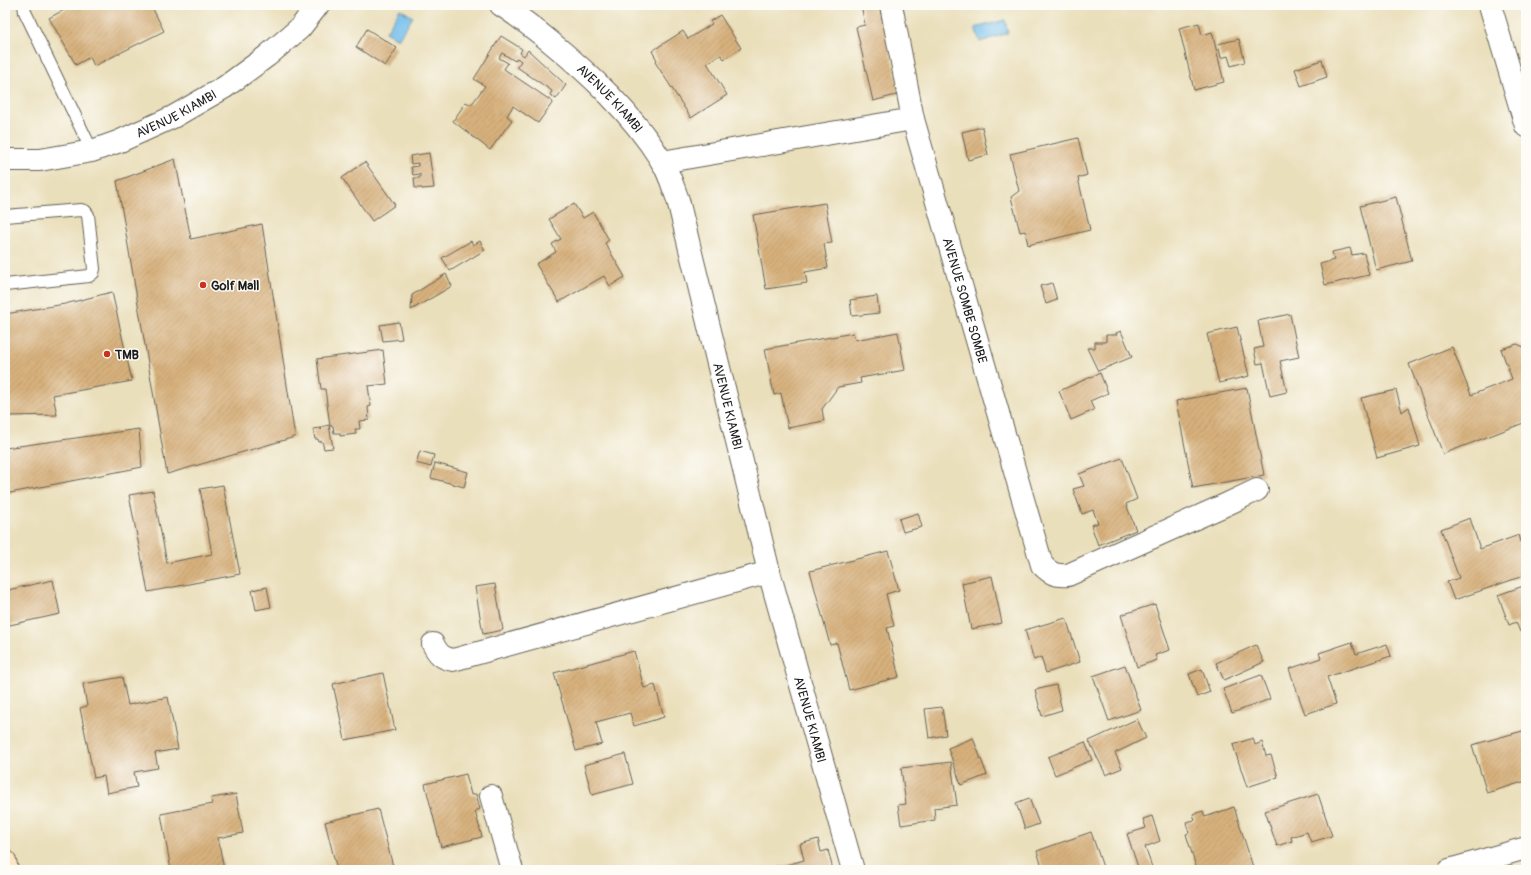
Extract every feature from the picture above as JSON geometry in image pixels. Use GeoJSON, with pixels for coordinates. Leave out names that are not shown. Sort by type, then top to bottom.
{"type":"FeatureCollection","features":[{"type":"Feature","properties":{"kind":"main road"},"geometry":{"type":"LineString","coordinates":[[5,862],[7,870]]}},
{"type":"Feature","properties":{"kind":"street","name":"AVENUE KIAMBI"},"geometry":{"type":"LineString","coordinates":[[5,160],[40,160],[92,151],[120,141],[167,120],[225,87],[267,56],[300,28],[318,5]]}},
{"type":"Feature","properties":{"kind":"street","name":"AVENUE KIAMBI"},"geometry":{"type":"LineString","coordinates":[[501,5],[570,57],[606,91],[642,132],[662,162],[678,200],[769,572],[853,870]]}},
{"type":"Feature","properties":{"kind":"street","name":"AVENUE SOMBE SOMBE"},"geometry":{"type":"LineString","coordinates":[[892,5],[913,119],[1042,566],[1053,574],[1068,575],[1257,490]]}},
{"type":"Feature","properties":{"kind":"street"},"geometry":{"type":"LineString","coordinates":[[1490,5],[1526,126]]}},
{"type":"Feature","properties":{"kind":"street"},"geometry":{"type":"LineString","coordinates":[[662,162],[913,119]]}},
{"type":"Feature","properties":{"kind":"street"},"geometry":{"type":"LineString","coordinates":[[433,644],[438,654],[446,659],[453,660],[769,572]]}},
{"type":"Feature","properties":{"kind":"street"},"geometry":{"type":"LineString","coordinates":[[491,796],[512,870]]}},
{"type":"Feature","properties":{"kind":"street"},"geometry":{"type":"LineString","coordinates":[[1449,870],[1526,848]]}},
{"type":"Feature","properties":{"kind":"lane"},"geometry":{"type":"LineString","coordinates":[[24,5],[25,12],[92,151]]}},
{"type":"Feature","properties":{"kind":"lane"},"geometry":{"type":"LineString","coordinates":[[5,216],[81,210],[85,211],[88,215],[94,269],[93,273],[89,276],[5,284]]}},
{"type":"Feature","properties":{"kind":"water"},"geometry":{"type":"Polygon","coordinates":[[[400,9],[413,17],[398,39],[386,32],[400,9]]]}},
{"type":"Feature","properties":{"kind":"water"},"geometry":{"type":"Polygon","coordinates":[[[1005,20],[1008,33],[980,42],[975,28],[1005,20]]]}},
{"type":"Feature","properties":{"kind":"building"},"geometry":{"type":"Polygon","coordinates":[[[73,5],[151,5],[164,31],[94,66],[90,57],[76,65],[49,18],[73,5]]]}},
{"type":"Feature","properties":{"kind":"building"},"geometry":{"type":"Polygon","coordinates":[[[861,5],[879,5],[900,94],[873,101],[856,27],[865,25],[861,5]]]}},
{"type":"Feature","properties":{"kind":"building"},"geometry":{"type":"Polygon","coordinates":[[[720,15],[741,48],[724,59],[721,55],[707,63],[727,95],[691,118],[655,62],[657,60],[652,51],[683,31],[688,39],[712,24],[710,21],[720,15]]]}},
{"type":"Feature","properties":{"kind":"building"},"geometry":{"type":"Polygon","coordinates":[[[1199,23],[1202,35],[1212,32],[1224,82],[1194,90],[1179,28],[1199,23]]]}},
{"type":"Feature","properties":{"kind":"building"},"geometry":{"type":"Polygon","coordinates":[[[367,29],[397,48],[385,66],[356,47],[367,29]]]}},
{"type":"Feature","properties":{"kind":"building"},"geometry":{"type":"Polygon","coordinates":[[[501,36],[522,49],[520,53],[524,56],[528,50],[566,85],[556,99],[550,95],[552,91],[517,67],[521,61],[517,58],[515,61],[502,53],[499,58],[508,63],[504,69],[553,102],[538,123],[513,106],[507,116],[512,120],[490,150],[453,121],[466,102],[471,105],[485,86],[474,79],[501,36]]]}},
{"type":"Feature","properties":{"kind":"building"},"geometry":{"type":"Polygon","coordinates":[[[1239,39],[1245,62],[1231,66],[1228,56],[1221,58],[1218,44],[1239,39]]]}},
{"type":"Feature","properties":{"kind":"building"},"geometry":{"type":"Polygon","coordinates":[[[1322,60],[1327,77],[1301,86],[1295,69],[1322,60]]]}},
{"type":"Feature","properties":{"kind":"building"},"geometry":{"type":"Polygon","coordinates":[[[982,127],[988,155],[968,160],[962,132],[982,127]]]}},
{"type":"Feature","properties":{"kind":"building"},"geometry":{"type":"Polygon","coordinates":[[[1078,138],[1087,175],[1078,178],[1090,230],[1028,245],[1025,231],[1020,232],[1011,197],[1019,191],[1010,154],[1078,138]]]}},
{"type":"Feature","properties":{"kind":"building"},"geometry":{"type":"Polygon","coordinates":[[[429,153],[434,188],[415,188],[414,178],[420,178],[420,174],[413,175],[411,167],[418,166],[418,163],[411,164],[410,156],[429,153]]]}},
{"type":"Feature","properties":{"kind":"building","name":"Golf Mall"},"geometry":{"type":"Polygon","coordinates":[[[175,159],[191,239],[262,224],[295,437],[167,474],[117,181],[175,159]]]}},
{"type":"Feature","properties":{"kind":"building"},"geometry":{"type":"Polygon","coordinates":[[[365,162],[395,205],[372,221],[342,178],[365,162]]]}},
{"type":"Feature","properties":{"kind":"building"},"geometry":{"type":"Polygon","coordinates":[[[1396,197],[1412,261],[1376,270],[1360,206],[1396,197]]]}},
{"type":"Feature","properties":{"kind":"building"},"geometry":{"type":"Polygon","coordinates":[[[825,203],[832,243],[824,244],[828,268],[805,272],[807,283],[766,289],[753,215],[825,203]]]}},
{"type":"Feature","properties":{"kind":"building"},"geometry":{"type":"Polygon","coordinates":[[[574,204],[583,218],[593,212],[609,240],[605,243],[625,277],[610,286],[604,276],[559,302],[536,264],[556,252],[552,244],[561,239],[549,219],[574,204]]]}},
{"type":"Feature","properties":{"kind":"building"},"geometry":{"type":"Polygon","coordinates":[[[471,241],[473,245],[480,241],[485,250],[450,271],[442,258],[471,241]]]}},
{"type":"Feature","properties":{"kind":"building"},"geometry":{"type":"Polygon","coordinates":[[[1350,248],[1352,255],[1364,253],[1369,275],[1325,285],[1320,264],[1334,260],[1332,252],[1350,248]]]}},
{"type":"Feature","properties":{"kind":"building"},"geometry":{"type":"Polygon","coordinates":[[[446,274],[452,286],[411,310],[412,295],[446,274]]]}},
{"type":"Feature","properties":{"kind":"building"},"geometry":{"type":"Polygon","coordinates":[[[1052,283],[1057,300],[1046,304],[1040,286],[1052,283]]]}},
{"type":"Feature","properties":{"kind":"building"},"geometry":{"type":"Polygon","coordinates":[[[112,292],[132,381],[53,395],[57,415],[10,416],[5,388],[5,314],[65,304],[112,292]]]}},
{"type":"Feature","properties":{"kind":"building"},"geometry":{"type":"Polygon","coordinates":[[[877,296],[879,313],[852,316],[850,300],[877,296]]]}},
{"type":"Feature","properties":{"kind":"building"},"geometry":{"type":"Polygon","coordinates":[[[1290,314],[1299,357],[1280,361],[1287,392],[1270,396],[1263,363],[1257,364],[1254,349],[1263,347],[1258,321],[1290,314]]]}},
{"type":"Feature","properties":{"kind":"building"},"geometry":{"type":"Polygon","coordinates":[[[399,322],[402,339],[383,341],[380,325],[399,322]]]}},
{"type":"Feature","properties":{"kind":"building"},"geometry":{"type":"Polygon","coordinates":[[[1237,327],[1249,376],[1219,383],[1207,334],[1237,327]]]}},
{"type":"Feature","properties":{"kind":"building"},"geometry":{"type":"Polygon","coordinates":[[[1121,331],[1132,357],[1098,371],[1087,348],[1095,348],[1095,342],[1106,342],[1106,335],[1117,335],[1116,333],[1121,331]]]}},
{"type":"Feature","properties":{"kind":"building"},"geometry":{"type":"Polygon","coordinates":[[[898,332],[905,370],[860,378],[861,383],[838,387],[822,409],[824,421],[788,428],[781,393],[774,395],[765,349],[853,333],[855,340],[898,332]]]}},
{"type":"Feature","properties":{"kind":"building"},"geometry":{"type":"Polygon","coordinates":[[[1517,344],[1526,348],[1526,422],[1443,454],[1409,364],[1452,347],[1471,395],[1512,379],[1501,349],[1517,344]]]}},
{"type":"Feature","properties":{"kind":"building"},"geometry":{"type":"Polygon","coordinates":[[[383,350],[387,384],[368,386],[371,406],[368,407],[369,420],[359,421],[360,429],[355,429],[356,434],[340,436],[340,433],[334,433],[333,426],[330,426],[325,389],[321,389],[317,359],[383,350]]]}},
{"type":"Feature","properties":{"kind":"building"},"geometry":{"type":"Polygon","coordinates":[[[1100,373],[1108,393],[1090,401],[1094,410],[1071,420],[1059,391],[1100,373]]]}},
{"type":"Feature","properties":{"kind":"building"},"geometry":{"type":"Polygon","coordinates":[[[1247,388],[1264,475],[1193,488],[1176,401],[1247,388]]]}},
{"type":"Feature","properties":{"kind":"building"},"geometry":{"type":"Polygon","coordinates":[[[1396,390],[1402,412],[1409,407],[1420,446],[1377,458],[1361,398],[1396,390]]]}},
{"type":"Feature","properties":{"kind":"building"},"geometry":{"type":"Polygon","coordinates":[[[329,425],[333,448],[324,449],[322,441],[319,442],[318,439],[315,439],[313,429],[320,428],[321,430],[321,427],[329,425]]]}},
{"type":"Feature","properties":{"kind":"building"},"geometry":{"type":"Polygon","coordinates":[[[139,429],[142,467],[5,494],[5,448],[139,429]]]}},
{"type":"Feature","properties":{"kind":"building"},"geometry":{"type":"Polygon","coordinates":[[[420,451],[434,455],[431,467],[416,463],[420,451]]]}},
{"type":"Feature","properties":{"kind":"building"},"geometry":{"type":"Polygon","coordinates":[[[1122,458],[1137,499],[1126,504],[1136,530],[1098,545],[1091,525],[1098,523],[1093,510],[1082,514],[1073,489],[1084,486],[1079,474],[1122,458]]]}},
{"type":"Feature","properties":{"kind":"building"},"geometry":{"type":"Polygon","coordinates":[[[435,463],[468,472],[464,487],[431,478],[435,463]]]}},
{"type":"Feature","properties":{"kind":"building"},"geometry":{"type":"Polygon","coordinates":[[[223,485],[240,574],[148,592],[129,495],[153,491],[167,563],[212,554],[200,489],[223,485]]]}},
{"type":"Feature","properties":{"kind":"building"},"geometry":{"type":"Polygon","coordinates":[[[918,513],[922,527],[903,532],[899,519],[918,513]]]}},
{"type":"Feature","properties":{"kind":"building"},"geometry":{"type":"Polygon","coordinates":[[[1470,518],[1480,549],[1519,535],[1522,545],[1526,543],[1526,575],[1454,600],[1447,582],[1459,578],[1441,529],[1470,518]]]}},
{"type":"Feature","properties":{"kind":"building"},"geometry":{"type":"Polygon","coordinates":[[[888,551],[899,590],[886,594],[894,626],[887,628],[899,677],[849,690],[837,643],[830,645],[810,571],[888,551]]]}},
{"type":"Feature","properties":{"kind":"building"},"geometry":{"type":"Polygon","coordinates":[[[992,576],[1002,623],[971,629],[962,583],[992,576]]]}},
{"type":"Feature","properties":{"kind":"building"},"geometry":{"type":"Polygon","coordinates":[[[5,579],[8,590],[53,580],[60,614],[5,626],[5,579]]]}},
{"type":"Feature","properties":{"kind":"building"},"geometry":{"type":"Polygon","coordinates":[[[495,584],[503,630],[483,634],[475,587],[495,584]]]}},
{"type":"Feature","properties":{"kind":"building"},"geometry":{"type":"Polygon","coordinates":[[[1526,585],[1526,630],[1520,632],[1516,622],[1509,625],[1498,595],[1526,585]]]}},
{"type":"Feature","properties":{"kind":"building"},"geometry":{"type":"Polygon","coordinates":[[[267,587],[271,607],[256,610],[252,590],[267,587]]]}},
{"type":"Feature","properties":{"kind":"building"},"geometry":{"type":"Polygon","coordinates":[[[1155,604],[1170,650],[1155,655],[1157,660],[1137,667],[1121,615],[1155,604]]]}},
{"type":"Feature","properties":{"kind":"building"},"geometry":{"type":"Polygon","coordinates":[[[1066,618],[1080,662],[1046,673],[1041,657],[1034,660],[1025,630],[1066,618]]]}},
{"type":"Feature","properties":{"kind":"building"},"geometry":{"type":"Polygon","coordinates":[[[1352,642],[1356,654],[1387,644],[1391,656],[1327,677],[1336,704],[1305,714],[1289,669],[1321,658],[1319,653],[1352,642]]]}},
{"type":"Feature","properties":{"kind":"building"},"geometry":{"type":"Polygon","coordinates":[[[1256,645],[1264,662],[1224,680],[1216,663],[1256,645]]]}},
{"type":"Feature","properties":{"kind":"building"},"geometry":{"type":"Polygon","coordinates":[[[634,651],[644,688],[655,685],[664,717],[634,726],[630,713],[596,722],[602,744],[576,751],[554,673],[634,651]]]}},
{"type":"Feature","properties":{"kind":"building"},"geometry":{"type":"Polygon","coordinates":[[[1125,665],[1141,710],[1109,721],[1093,676],[1125,665]]]}},
{"type":"Feature","properties":{"kind":"building"},"geometry":{"type":"Polygon","coordinates":[[[1202,669],[1210,692],[1197,697],[1189,674],[1202,669]]]}},
{"type":"Feature","properties":{"kind":"building"},"geometry":{"type":"Polygon","coordinates":[[[383,673],[395,730],[345,740],[333,684],[383,673]]]}},
{"type":"Feature","properties":{"kind":"building"},"geometry":{"type":"Polygon","coordinates":[[[1261,675],[1270,699],[1232,713],[1223,689],[1261,675]]]}},
{"type":"Feature","properties":{"kind":"building"},"geometry":{"type":"Polygon","coordinates":[[[122,677],[128,705],[168,697],[178,749],[155,753],[158,768],[134,772],[137,787],[107,793],[104,776],[94,778],[80,708],[87,706],[83,684],[122,677]]]}},
{"type":"Feature","properties":{"kind":"building"},"geometry":{"type":"Polygon","coordinates":[[[1056,685],[1062,710],[1042,716],[1035,690],[1056,685]]]}},
{"type":"Feature","properties":{"kind":"building"},"geometry":{"type":"Polygon","coordinates":[[[942,707],[946,735],[929,738],[925,709],[942,707]]]}},
{"type":"Feature","properties":{"kind":"building"},"geometry":{"type":"Polygon","coordinates":[[[1137,719],[1146,738],[1115,753],[1122,768],[1106,775],[1089,741],[1137,719]]]}},
{"type":"Feature","properties":{"kind":"building"},"geometry":{"type":"Polygon","coordinates":[[[1526,730],[1526,781],[1487,793],[1472,745],[1526,730]]]}},
{"type":"Feature","properties":{"kind":"building"},"geometry":{"type":"Polygon","coordinates":[[[973,738],[987,775],[961,785],[948,748],[973,738]]]}},
{"type":"Feature","properties":{"kind":"building"},"geometry":{"type":"Polygon","coordinates":[[[1253,738],[1255,745],[1262,742],[1266,756],[1271,755],[1278,777],[1247,787],[1233,745],[1253,738]]]}},
{"type":"Feature","properties":{"kind":"building"},"geometry":{"type":"Polygon","coordinates":[[[1085,742],[1092,760],[1055,775],[1048,757],[1085,742]]]}},
{"type":"Feature","properties":{"kind":"building"},"geometry":{"type":"Polygon","coordinates":[[[625,754],[633,784],[592,795],[584,765],[625,754]]]}},
{"type":"Feature","properties":{"kind":"building"},"geometry":{"type":"Polygon","coordinates":[[[951,762],[957,805],[934,808],[935,820],[901,825],[898,805],[906,804],[901,768],[951,762]]]}},
{"type":"Feature","properties":{"kind":"building"},"geometry":{"type":"Polygon","coordinates":[[[466,774],[471,795],[476,794],[480,809],[475,811],[482,837],[441,847],[425,784],[466,774]]]}},
{"type":"Feature","properties":{"kind":"building"},"geometry":{"type":"Polygon","coordinates":[[[236,794],[243,833],[218,838],[224,870],[171,870],[161,814],[212,804],[211,798],[236,794]]]}},
{"type":"Feature","properties":{"kind":"building"},"geometry":{"type":"Polygon","coordinates":[[[1318,794],[1332,836],[1311,842],[1307,832],[1291,837],[1292,841],[1277,846],[1265,811],[1318,794]]]}},
{"type":"Feature","properties":{"kind":"building"},"geometry":{"type":"Polygon","coordinates":[[[1029,798],[1039,824],[1025,829],[1016,803],[1029,798]]]}},
{"type":"Feature","properties":{"kind":"building"},"geometry":{"type":"Polygon","coordinates":[[[1234,807],[1253,867],[1250,868],[1250,870],[1197,870],[1186,834],[1189,833],[1186,822],[1195,820],[1193,814],[1203,811],[1205,817],[1234,807]]]}},
{"type":"Feature","properties":{"kind":"building"},"geometry":{"type":"Polygon","coordinates":[[[378,809],[394,870],[337,870],[325,822],[378,809]]]}},
{"type":"Feature","properties":{"kind":"building"},"geometry":{"type":"Polygon","coordinates":[[[1152,816],[1160,841],[1145,847],[1153,870],[1139,870],[1127,834],[1146,828],[1143,819],[1152,816]]]}},
{"type":"Feature","properties":{"kind":"building"},"geometry":{"type":"Polygon","coordinates":[[[1091,832],[1104,870],[1043,870],[1037,851],[1091,832]]]}},
{"type":"Feature","properties":{"kind":"building"},"geometry":{"type":"Polygon","coordinates":[[[818,839],[821,852],[828,850],[833,870],[769,870],[804,860],[800,844],[818,839]]]}},
{"type":"Feature","properties":{"kind":"place","name":"Golf Mall"},"geometry":{"type":"Point","coordinates":[203,285]}},
{"type":"Feature","properties":{"kind":"place","name":"TMB"},"geometry":{"type":"Point","coordinates":[107,354]}}]}
